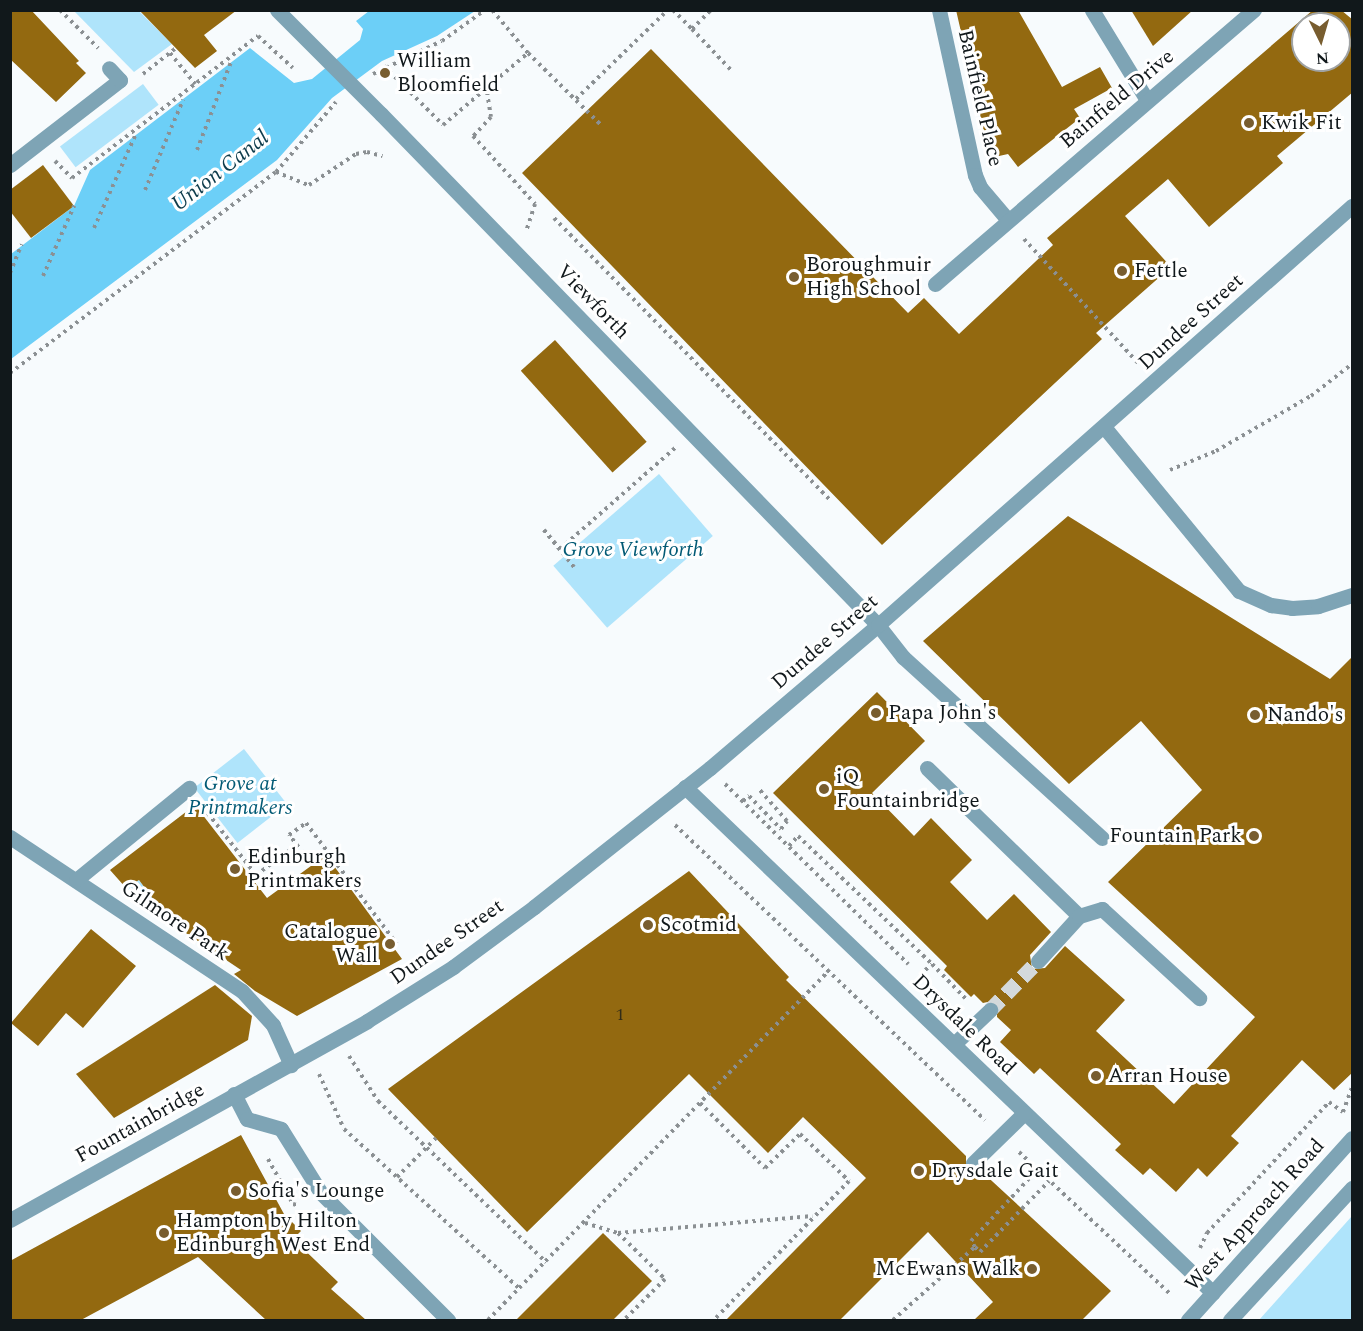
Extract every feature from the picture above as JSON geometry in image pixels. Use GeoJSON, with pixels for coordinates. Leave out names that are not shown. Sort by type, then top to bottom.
{"type":"FeatureCollection","features":[{"type":"Feature","properties":{"kind":"street","name":"Viewforth"},"geometry":{"type":"LineString","coordinates":[[277,10],[519,255],[878,625],[903,657],[1102,838]]}},
{"type":"Feature","properties":{"kind":"street","name":"Bainfield Place"},"geometry":{"type":"LineString","coordinates":[[939,10],[975,175],[980,187],[1008,220]]}},
{"type":"Feature","properties":{"kind":"street"},"geometry":{"type":"LineString","coordinates":[[1092,10],[1147,100]]}},
{"type":"Feature","properties":{"kind":"street","name":"Bainfield Drive"},"geometry":{"type":"LineString","coordinates":[[935,284],[1254,10]]}},
{"type":"Feature","properties":{"kind":"street"},"geometry":{"type":"LineString","coordinates":[[10,165],[120,80],[109,68]]}},
{"type":"Feature","properties":{"kind":"street","name":"Dundee Street"},"geometry":{"type":"LineString","coordinates":[[291,1065],[453,968],[658,810],[878,625],[1105,428],[1353,206]]}},
{"type":"Feature","properties":{"kind":"street"},"geometry":{"type":"LineString","coordinates":[[1105,428],[1239,591],[1270,606],[1292,608],[1318,606],[1353,595]]}},
{"type":"Feature","properties":{"kind":"street"},"geometry":{"type":"LineString","coordinates":[[927,768],[1079,916]]}},
{"type":"Feature","properties":{"kind":"street","name":"Drysdale Road"},"geometry":{"type":"LineString","coordinates":[[685,787],[1213,1293]]}},
{"type":"Feature","properties":{"kind":"street"},"geometry":{"type":"LineString","coordinates":[[76,880],[189,788]]}},
{"type":"Feature","properties":{"kind":"street","name":"Gilmore Park"},"geometry":{"type":"LineString","coordinates":[[10,837],[252,1000],[273,1025],[291,1065]]}},
{"type":"Feature","properties":{"kind":"street"},"geometry":{"type":"LineString","coordinates":[[1038,961],[1079,916],[1102,909],[1199,998]]}},
{"type":"Feature","properties":{"kind":"street"},"geometry":{"type":"LineString","coordinates":[[954,1044],[990,1010]]}},
{"type":"Feature","properties":{"kind":"street","name":"Fountainbridge"},"geometry":{"type":"LineString","coordinates":[[10,1220],[234,1094],[291,1065]]}},
{"type":"Feature","properties":{"kind":"street"},"geometry":{"type":"LineString","coordinates":[[234,1094],[247,1119],[281,1129],[321,1193],[448,1320]]}},
{"type":"Feature","properties":{"kind":"street"},"geometry":{"type":"LineString","coordinates":[[973,1163],[1024,1113]]}},
{"type":"Feature","properties":{"kind":"street","name":"West Approach Road"},"geometry":{"type":"LineString","coordinates":[[1188,1320],[1353,1138]]}},
{"type":"Feature","properties":{"kind":"street"},"geometry":{"type":"LineString","coordinates":[[1230,1320],[1353,1188]]}},
{"type":"Feature","properties":{"kind":"path"},"geometry":{"type":"LineString","coordinates":[[60,10],[107,58],[109,68]]}},
{"type":"Feature","properties":{"kind":"path"},"geometry":{"type":"LineString","coordinates":[[367,79],[384,66],[442,41],[485,10]]}},
{"type":"Feature","properties":{"kind":"path"},"geometry":{"type":"LineString","coordinates":[[492,10],[528,53],[602,126]]}},
{"type":"Feature","properties":{"kind":"path"},"geometry":{"type":"LineString","coordinates":[[576,99],[670,10],[692,29],[731,70]]}},
{"type":"Feature","properties":{"kind":"path"},"geometry":{"type":"LineString","coordinates":[[692,29],[711,10]]}},
{"type":"Feature","properties":{"kind":"path"},"geometry":{"type":"LineString","coordinates":[[38,144],[72,178],[258,36],[293,68]]}},
{"type":"Feature","properties":{"kind":"path"},"geometry":{"type":"LineString","coordinates":[[120,80],[137,79],[176,48]]}},
{"type":"Feature","properties":{"kind":"path"},"geometry":{"type":"LineString","coordinates":[[171,52],[195,84]]}},
{"type":"Feature","properties":{"kind":"path"},"geometry":{"type":"LineString","coordinates":[[384,66],[443,125],[487,91],[528,53]]}},
{"type":"Feature","properties":{"kind":"path"},"geometry":{"type":"LineString","coordinates":[[197,150],[231,62]]}},
{"type":"Feature","properties":{"kind":"path"},"geometry":{"type":"LineString","coordinates":[[487,91],[491,117],[473,136],[535,204],[519,255]]}},
{"type":"Feature","properties":{"kind":"path"},"geometry":{"type":"LineString","coordinates":[[10,373],[276,172],[341,98]]}},
{"type":"Feature","properties":{"kind":"path"},"geometry":{"type":"LineString","coordinates":[[145,190],[183,100]]}},
{"type":"Feature","properties":{"kind":"path"},"geometry":{"type":"LineString","coordinates":[[94,228],[135,136]]}},
{"type":"Feature","properties":{"kind":"path"},"geometry":{"type":"LineString","coordinates":[[276,172],[309,185],[356,154],[382,156]]}},
{"type":"Feature","properties":{"kind":"path"},"geometry":{"type":"LineString","coordinates":[[42,276],[74,206]]}},
{"type":"Feature","properties":{"kind":"path"},"geometry":{"type":"LineString","coordinates":[[554,218],[829,499]]}},
{"type":"Feature","properties":{"kind":"path"},"geometry":{"type":"LineString","coordinates":[[1008,220],[1155,382]]}},
{"type":"Feature","properties":{"kind":"path"},"geometry":{"type":"LineString","coordinates":[[10,273],[22,244]]}},
{"type":"Feature","properties":{"kind":"path"},"geometry":{"type":"LineString","coordinates":[[1147,479],[1216,451],[1311,396],[1353,364]]}},
{"type":"Feature","properties":{"kind":"path"},"geometry":{"type":"LineString","coordinates":[[574,567],[544,530],[560,549],[692,433]]}},
{"type":"Feature","properties":{"kind":"path"},"geometry":{"type":"LineString","coordinates":[[189,788],[256,875],[297,845]]}},
{"type":"Feature","properties":{"kind":"path"},"geometry":{"type":"LineString","coordinates":[[743,801],[749,796],[781,829],[787,821],[758,788]]}},
{"type":"Feature","properties":{"kind":"path"},"geometry":{"type":"LineString","coordinates":[[658,810],[1169,1293]]}},
{"type":"Feature","properties":{"kind":"path"},"geometry":{"type":"LineString","coordinates":[[312,865],[290,836],[306,823],[398,944]]}},
{"type":"Feature","properties":{"kind":"path"},"geometry":{"type":"LineString","coordinates":[[789,846],[798,836],[968,1001],[962,1006]]}},
{"type":"Feature","properties":{"kind":"path"},"geometry":{"type":"LineString","coordinates":[[920,975],[932,964]]}},
{"type":"Feature","properties":{"kind":"path"},"geometry":{"type":"LineString","coordinates":[[488,1320],[829,971]]}},
{"type":"Feature","properties":{"kind":"path"},"geometry":{"type":"LineString","coordinates":[[338,1038],[378,1101],[546,1262]]}},
{"type":"Feature","properties":{"kind":"path"},"geometry":{"type":"LineString","coordinates":[[310,1054],[344,1129],[519,1288]]}},
{"type":"Feature","properties":{"kind":"path"},"geometry":{"type":"LineString","coordinates":[[1189,1270],[1207,1233],[1329,1102],[1342,1112],[1353,1087]]}},
{"type":"Feature","properties":{"kind":"path"},"geometry":{"type":"LineString","coordinates":[[700,1103],[765,1168],[800,1134],[849,1181],[812,1216],[714,1320]]}},
{"type":"Feature","properties":{"kind":"path"},"geometry":{"type":"LineString","coordinates":[[397,1177],[436,1138]]}},
{"type":"Feature","properties":{"kind":"path"},"geometry":{"type":"LineString","coordinates":[[272,1165],[293,1204]]}},
{"type":"Feature","properties":{"kind":"path"},"geometry":{"type":"LineString","coordinates":[[1038,1169],[971,1241],[975,1247],[980,1252],[1049,1181]]}},
{"type":"Feature","properties":{"kind":"path"},"geometry":{"type":"LineString","coordinates":[[585,1222],[618,1233],[812,1216]]}},
{"type":"Feature","properties":{"kind":"path"},"geometry":{"type":"LineString","coordinates":[[618,1233],[665,1279],[624,1320]]}},
{"type":"Feature","properties":{"kind":"path"},"geometry":{"type":"LineString","coordinates":[[893,1320],[975,1247]]}},
{"type":"Feature","properties":{"kind":"green space"},"geometry":{"type":"Polygon","coordinates":[[[74,11],[139,11],[172,44],[134,72],[74,11]]]}},
{"type":"Feature","properties":{"kind":"green space"},"geometry":{"type":"Polygon","coordinates":[[[143,84],[159,105],[76,167],[60,147],[143,84]]]}},
{"type":"Feature","properties":{"kind":"green space","name":"Grove Viewforth"},"geometry":{"type":"Polygon","coordinates":[[[659,474],[713,536],[607,628],[553,566],[659,474]]]}},
{"type":"Feature","properties":{"kind":"green space","name":"Grove at Printmakers"},"geometry":{"type":"Polygon","coordinates":[[[244,749],[287,804],[237,843],[194,788],[244,749]]]}},
{"type":"Feature","properties":{"kind":"green space"},"geometry":{"type":"Polygon","coordinates":[[[139,880],[171,923],[126,888],[139,880]]]}},
{"type":"Feature","properties":{"kind":"green space"},"geometry":{"type":"Polygon","coordinates":[[[1352,1216],[1352,1320],[1259,1320],[1352,1216]]]}},
{"type":"Feature","properties":{"kind":"water","name":"Union Canal"},"geometry":{"type":"Polygon","coordinates":[[[369,11],[475,11],[437,36],[382,61],[332,98],[277,160],[11,359],[11,254],[74,206],[90,170],[250,48],[294,83],[312,79],[360,40],[363,29],[356,21],[369,11]]]}},
{"type":"Feature","properties":{"kind":"building"},"geometry":{"type":"Polygon","coordinates":[[[10,10],[31,10],[79,61],[76,63],[86,73],[56,102],[10,59],[10,10]]]}},
{"type":"Feature","properties":{"kind":"building"},"geometry":{"type":"Polygon","coordinates":[[[139,10],[237,10],[204,35],[217,51],[195,68],[139,10]]]}},
{"type":"Feature","properties":{"kind":"building"},"geometry":{"type":"Polygon","coordinates":[[[956,10],[1018,10],[1062,87],[1100,67],[1112,88],[1074,109],[1080,118],[1018,167],[1008,154],[990,158],[956,10]]]}},
{"type":"Feature","properties":{"kind":"building"},"geometry":{"type":"Polygon","coordinates":[[[1131,10],[1193,10],[1153,46],[1131,10]]]}},
{"type":"Feature","properties":{"kind":"building"},"geometry":{"type":"Polygon","coordinates":[[[1313,10],[1341,10],[1343,12],[1311,12],[1313,10]]]}},
{"type":"Feature","properties":{"kind":"building"},"geometry":{"type":"Polygon","coordinates":[[[1351,18],[1353,20],[1353,92],[1277,156],[1283,163],[1209,227],[1168,179],[1125,216],[1171,267],[1096,333],[1102,339],[882,545],[522,173],[651,49],[908,313],[924,298],[959,334],[1053,245],[1047,238],[1291,29],[1291,72],[1351,72],[1351,18]]]}},
{"type":"Feature","properties":{"kind":"building"},"geometry":{"type":"Polygon","coordinates":[[[43,165],[74,206],[31,238],[10,211],[10,190],[43,165]]]}},
{"type":"Feature","properties":{"kind":"building"},"geometry":{"type":"Polygon","coordinates":[[[555,340],[647,442],[612,473],[521,371],[555,340]]]}},
{"type":"Feature","properties":{"kind":"building","name":"Fountain Park"},"geometry":{"type":"Polygon","coordinates":[[[1068,516],[1330,679],[1353,656],[1353,1072],[1334,1090],[1302,1060],[1231,1136],[1239,1143],[1207,1177],[1198,1168],[1176,1192],[1150,1168],[1143,1175],[1115,1150],[1121,1144],[1040,1068],[1034,1074],[1000,1042],[1011,1030],[997,1017],[997,1004],[992,1001],[983,1003],[974,994],[971,997],[944,970],[947,966],[773,793],[877,692],[925,741],[872,793],[914,836],[931,818],[972,860],[950,882],[987,920],[1014,894],[1051,932],[1030,955],[1032,969],[1045,968],[1065,946],[1125,1000],[1096,1031],[1174,1104],[1255,1017],[1108,882],[1202,790],[1141,721],[1069,784],[923,641],[1068,516]]]}},
{"type":"Feature","properties":{"kind":"building"},"geometry":{"type":"Polygon","coordinates":[[[195,805],[267,898],[326,855],[402,959],[297,1016],[255,991],[234,974],[241,970],[171,923],[139,880],[126,888],[110,870],[195,805]]]}},
{"type":"Feature","properties":{"kind":"building"},"geometry":{"type":"Polygon","coordinates":[[[689,871],[789,977],[786,980],[966,1156],[966,1170],[980,1170],[1111,1291],[1082,1320],[974,1320],[993,1302],[928,1232],[840,1320],[726,1320],[866,1178],[803,1117],[768,1153],[689,1074],[527,1232],[388,1089],[689,871]]]}},
{"type":"Feature","properties":{"kind":"building"},"geometry":{"type":"Polygon","coordinates":[[[91,929],[136,966],[83,1028],[66,1013],[38,1046],[11,1023],[91,929]]]}},
{"type":"Feature","properties":{"kind":"building"},"geometry":{"type":"Polygon","coordinates":[[[215,985],[252,1016],[248,1040],[114,1118],[76,1074],[215,985]]]}},
{"type":"Feature","properties":{"kind":"building","name":"Hampton by Hilton Edinburgh West End"},"geometry":{"type":"Polygon","coordinates":[[[241,1135],[284,1214],[301,1231],[293,1239],[338,1282],[331,1289],[366,1320],[266,1320],[198,1257],[81,1320],[10,1320],[10,1261],[241,1135]]]}},
{"type":"Feature","properties":{"kind":"building"},"geometry":{"type":"Polygon","coordinates":[[[603,1233],[652,1281],[613,1320],[516,1320],[603,1233]]]}},
{"type":"Feature","properties":{"kind":"tunnel"},"geometry":{"type":"LineString","coordinates":[[990,1010],[1038,961]]}},
{"type":"Feature","properties":{"kind":"place","name":"William Bloomfield"},"geometry":{"type":"Point","coordinates":[385,73]}},
{"type":"Feature","properties":{"kind":"place","name":"Kwik Fit"},"geometry":{"type":"Point","coordinates":[1249,123]}},
{"type":"Feature","properties":{"kind":"place","name":"Fettle"},"geometry":{"type":"Point","coordinates":[1122,271]}},
{"type":"Feature","properties":{"kind":"place","name":"Boroughmuir High School"},"geometry":{"type":"Point","coordinates":[794,277]}},
{"type":"Feature","properties":{"kind":"place","name":"Papa John's"},"geometry":{"type":"Point","coordinates":[876,713]}},
{"type":"Feature","properties":{"kind":"place","name":"Nando's"},"geometry":{"type":"Point","coordinates":[1255,715]}},
{"type":"Feature","properties":{"kind":"place","name":"iQ Fountainbridge"},"geometry":{"type":"Point","coordinates":[824,789]}},
{"type":"Feature","properties":{"kind":"place","name":"Fountain Park"},"geometry":{"type":"Point","coordinates":[1254,836]}},
{"type":"Feature","properties":{"kind":"place","name":"Edinburgh Printmakers"},"geometry":{"type":"Point","coordinates":[235,869]}},
{"type":"Feature","properties":{"kind":"place","name":"Scotmid"},"geometry":{"type":"Point","coordinates":[648,925]}},
{"type":"Feature","properties":{"kind":"place","name":"Catalogue Wall"},"geometry":{"type":"Point","coordinates":[390,944]}},
{"type":"Feature","properties":{"kind":"place","name":"Arran House"},"geometry":{"type":"Point","coordinates":[1096,1076]}},
{"type":"Feature","properties":{"kind":"place","name":"Drysdale Gait"},"geometry":{"type":"Point","coordinates":[919,1171]}},
{"type":"Feature","properties":{"kind":"place","name":"Sofia's Lounge"},"geometry":{"type":"Point","coordinates":[236,1191]}},
{"type":"Feature","properties":{"kind":"place","name":"Hampton by Hilton Edinburgh West End"},"geometry":{"type":"Point","coordinates":[164,1233]}},
{"type":"Feature","properties":{"kind":"place","name":"McEwans Walk"},"geometry":{"type":"Point","coordinates":[1032,1269]}}]}
